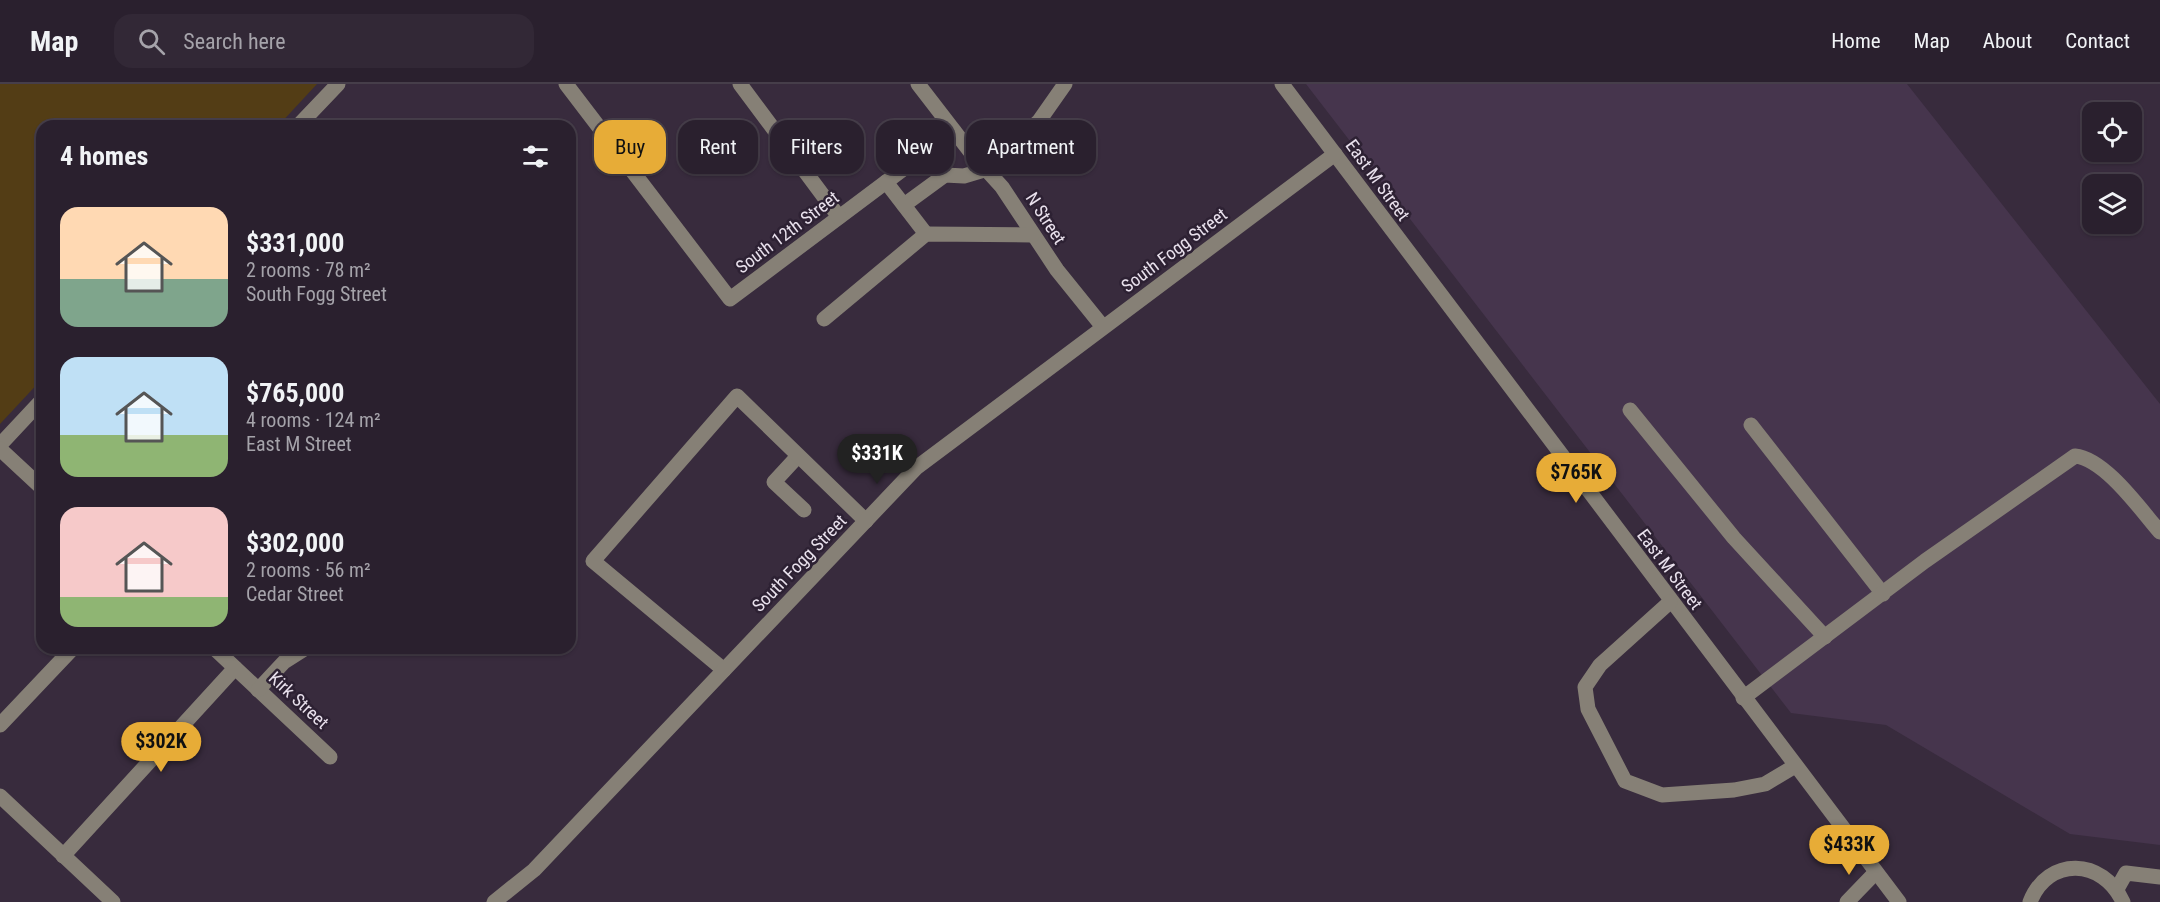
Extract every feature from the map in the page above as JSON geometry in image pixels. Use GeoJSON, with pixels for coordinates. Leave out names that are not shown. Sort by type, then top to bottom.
{"type":"FeatureCollection","features":[{"type":"Feature","properties":{"kind":"street"},"geometry":{"type":"LineString","coordinates":[[304,120],[338,84]]}},
{"type":"Feature","properties":{"kind":"street","name":"South 12th Street"},"geometry":{"type":"LineString","coordinates":[[566,84],[730,299],[897,174]]}},
{"type":"Feature","properties":{"kind":"street"},"geometry":{"type":"LineString","coordinates":[[740,84],[839,217]]}},
{"type":"Feature","properties":{"kind":"street","name":"N Street"},"geometry":{"type":"LineString","coordinates":[[918,84],[946,120]]}},
{"type":"Feature","properties":{"kind":"street"},"geometry":{"type":"LineString","coordinates":[[1040,120],[1065,84]]}},
{"type":"Feature","properties":{"kind":"street","name":"East M Street"},"geometry":{"type":"LineString","coordinates":[[1282,84],[1743,699],[1899,902]]}},
{"type":"Feature","properties":{"kind":"street","name":"N Street"},"geometry":{"type":"LineString","coordinates":[[954,131],[966,147]]}},
{"type":"Feature","properties":{"kind":"street","name":"South Fogg Street"},"geometry":{"type":"LineString","coordinates":[[494,902],[534,870],[915,468],[1335,154]]}},
{"type":"Feature","properties":{"kind":"street"},"geometry":{"type":"LineString","coordinates":[[904,205],[945,175],[970,174]]}},
{"type":"Feature","properties":{"kind":"street","name":"N Street"},"geometry":{"type":"LineString","coordinates":[[988,174],[1007,194],[1032,234],[1103,327]]}},
{"type":"Feature","properties":{"kind":"street"},"geometry":{"type":"LineString","coordinates":[[886,182],[926,234]]}},
{"type":"Feature","properties":{"kind":"street"},"geometry":{"type":"LineString","coordinates":[[824,319],[926,234],[1032,234]]}},
{"type":"Feature","properties":{"kind":"street"},"geometry":{"type":"LineString","coordinates":[[724,670],[593,561],[737,396],[866,520]]}},
{"type":"Feature","properties":{"kind":"street"},"geometry":{"type":"LineString","coordinates":[[36,407],[0,447],[36,482]]}},
{"type":"Feature","properties":{"kind":"street"},"geometry":{"type":"LineString","coordinates":[[1630,410],[1734,537],[1825,637]]}},
{"type":"Feature","properties":{"kind":"street"},"geometry":{"type":"LineString","coordinates":[[1751,425],[1883,594]]}},
{"type":"Feature","properties":{"kind":"street"},"geometry":{"type":"LineString","coordinates":[[798,456],[774,482],[804,510]]}},
{"type":"Feature","properties":{"kind":"street"},"geometry":{"type":"LineString","coordinates":[[1743,699],[1883,594],[2075,456],[2087,457],[2113,479],[2160,531]]}},
{"type":"Feature","properties":{"kind":"street"},"geometry":{"type":"LineString","coordinates":[[1670,602],[1600,665],[1585,687],[1587,709],[1625,781],[1662,795],[1734,790],[1765,784],[1795,766]]}},
{"type":"Feature","properties":{"kind":"street"},"geometry":{"type":"LineString","coordinates":[[0,725],[67,654]]}},
{"type":"Feature","properties":{"kind":"street","name":"Kirk Street"},"geometry":{"type":"LineString","coordinates":[[220,654],[330,757]]}},
{"type":"Feature","properties":{"kind":"street"},"geometry":{"type":"LineString","coordinates":[[258,690],[284,662],[297,654]]}},
{"type":"Feature","properties":{"kind":"street"},"geometry":{"type":"LineString","coordinates":[[63,856],[235,668]]}},
{"type":"Feature","properties":{"kind":"street"},"geometry":{"type":"LineString","coordinates":[[0,796],[113,902]]}},
{"type":"Feature","properties":{"kind":"street"},"geometry":{"type":"LineString","coordinates":[[2030,902],[2035,890],[2048,876],[2066,869],[2085,868],[2103,875],[2120,895]]}},
{"type":"Feature","properties":{"kind":"street"},"geometry":{"type":"LineString","coordinates":[[1847,902],[1875,873]]}},
{"type":"Feature","properties":{"kind":"street"},"geometry":{"type":"LineString","coordinates":[[2120,895],[2126,873],[2160,878]]}},
{"type":"Feature","properties":{"kind":"shaded area"},"geometry":{"type":"Polygon","coordinates":[[[0,84],[317,84],[284,120],[36,120],[36,385],[0,424],[0,84]]]}},
{"type":"Feature","properties":{"kind":"shaded area"},"geometry":{"type":"Polygon","coordinates":[[[1306,84],[1907,84],[2160,404],[2160,845],[2070,834],[1886,725],[1791,713],[1306,84]]]}}]}
